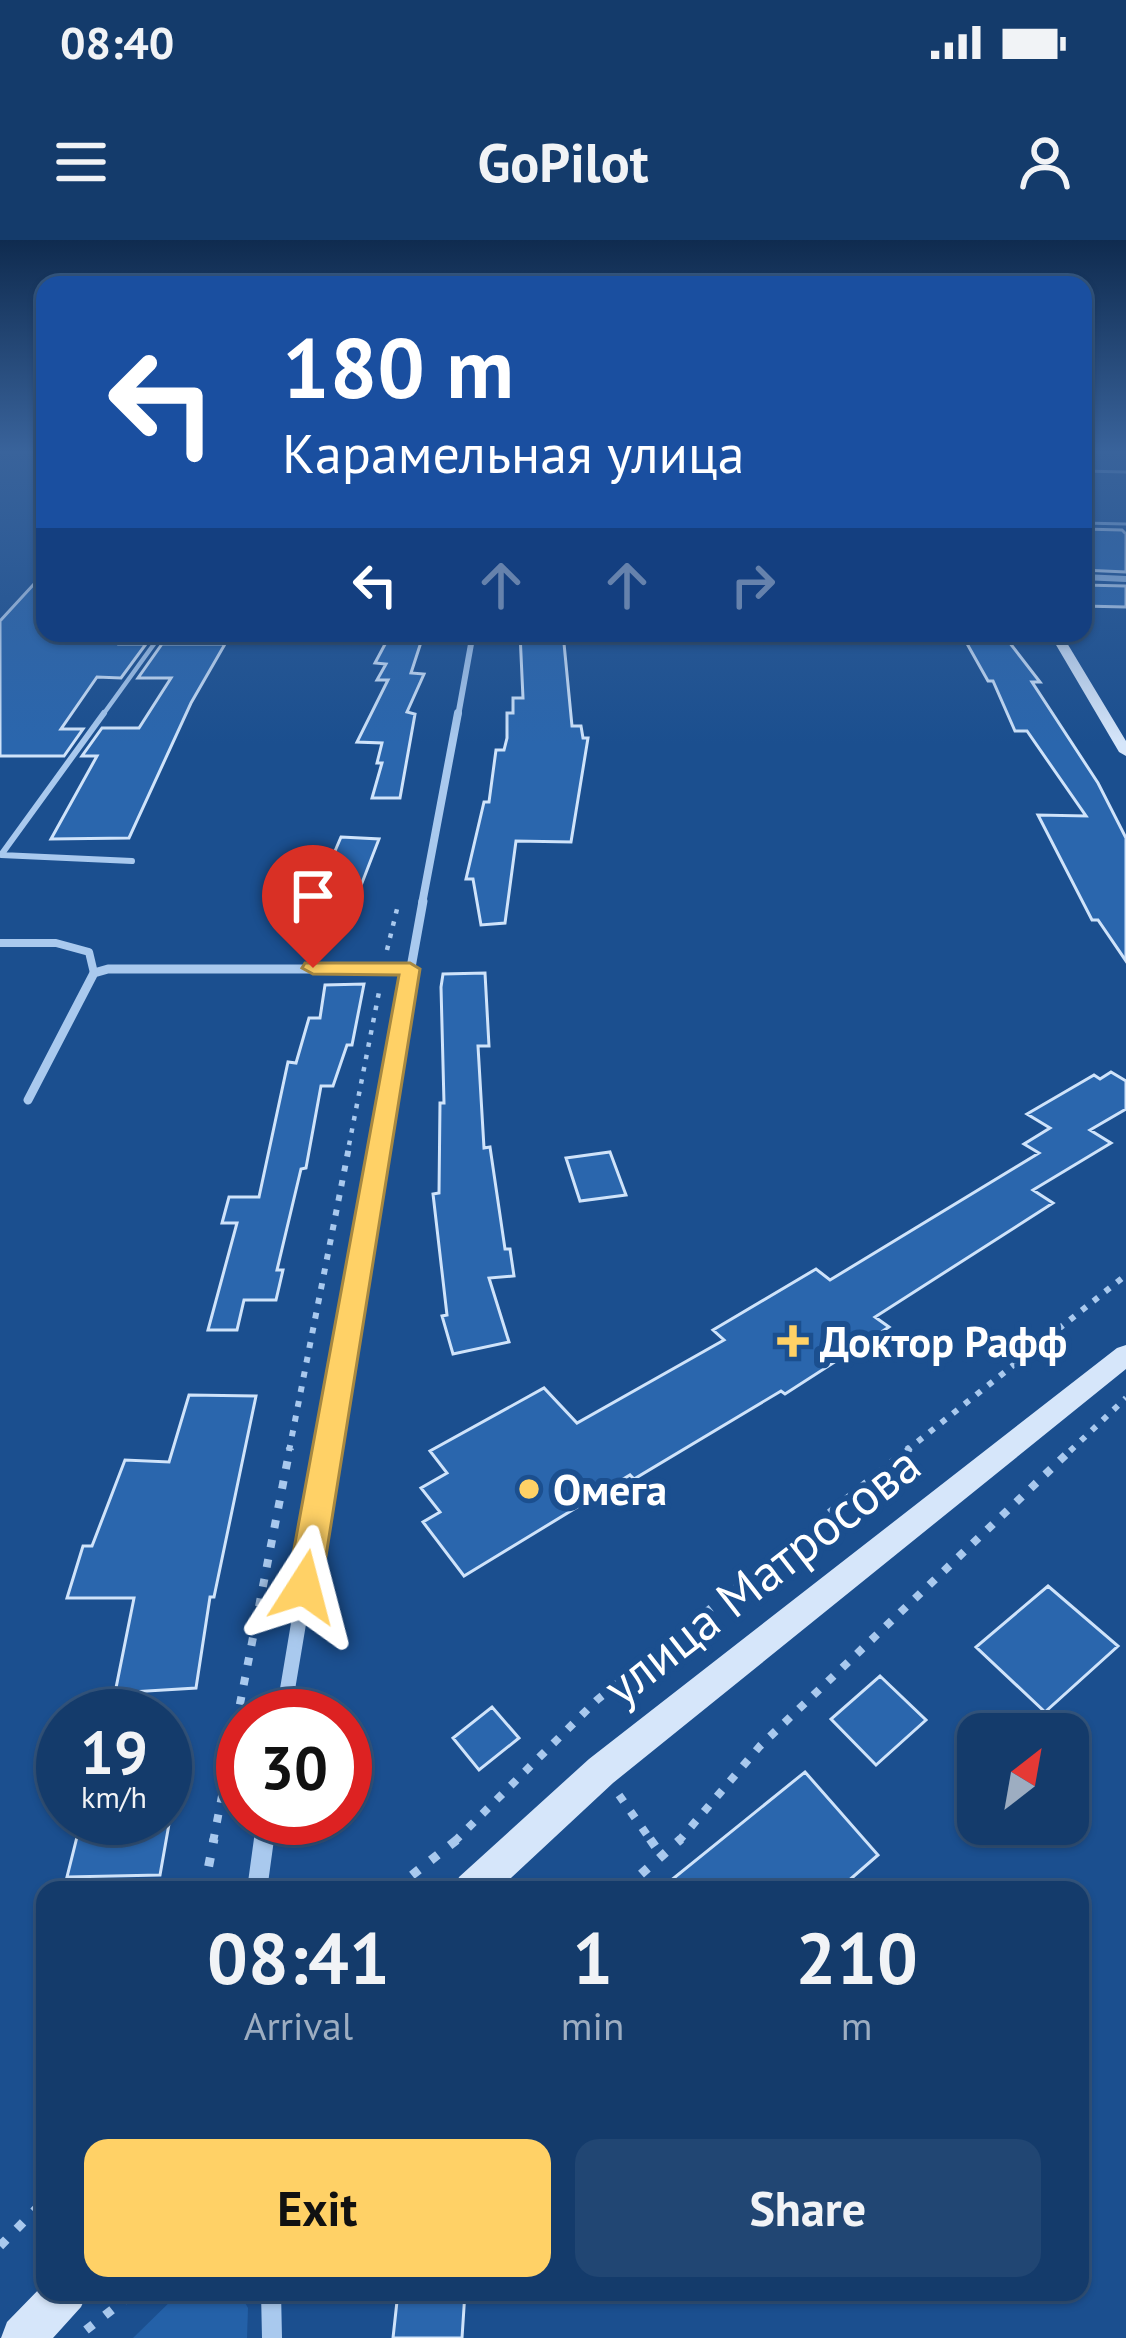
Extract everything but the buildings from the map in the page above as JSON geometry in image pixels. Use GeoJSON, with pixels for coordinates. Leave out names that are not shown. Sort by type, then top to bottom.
{"type":"FeatureCollection","features":[{"type":"Feature","properties":{"kind":"street"},"geometry":{"type":"LineString","coordinates":[[1092,577],[1126,579]]}},
{"type":"Feature","properties":{"kind":"street"},"geometry":{"type":"LineString","coordinates":[[288,1689],[410,969],[471,642]]}},
{"type":"Feature","properties":{"kind":"street"},"geometry":{"type":"LineString","coordinates":[[1060,642],[1126,752]]}},
{"type":"Feature","properties":{"kind":"street"},"geometry":{"type":"LineString","coordinates":[[28,1100],[94,973],[108,969],[410,969]]}},
{"type":"Feature","properties":{"kind":"street","name":"улица Матросова"},"geometry":{"type":"LineString","coordinates":[[482,1881],[601,1771],[1126,1355]]}},
{"type":"Feature","properties":{"kind":"street"},"geometry":{"type":"LineString","coordinates":[[258,1881],[263,1845]]}},
{"type":"Feature","properties":{"kind":"street"},"geometry":{"type":"LineString","coordinates":[[23,2338],[58,2301]]}},
{"type":"Feature","properties":{"kind":"street"},"geometry":{"type":"LineString","coordinates":[[271,2301],[272,2338]]}},
{"type":"Feature","properties":{"kind":"lane"},"geometry":{"type":"LineString","coordinates":[[132,861],[1,855],[155,642]]}},
{"type":"Feature","properties":{"kind":"lane"},"geometry":{"type":"LineString","coordinates":[[0,943],[56,944],[89,952],[94,973]]}},
{"type":"Feature","properties":{"kind":"path"},"geometry":{"type":"LineString","coordinates":[[206,1881],[401,894]]}},
{"type":"Feature","properties":{"kind":"path"},"geometry":{"type":"LineString","coordinates":[[404,1881],[464,1834],[597,1700],[1126,1275]]}},
{"type":"Feature","properties":{"kind":"path"},"geometry":{"type":"LineString","coordinates":[[632,1881],[687,1834],[760,1746],[1126,1398]]}},
{"type":"Feature","properties":{"kind":"path"},"geometry":{"type":"LineString","coordinates":[[0,2246],[36,2209]]}},
{"type":"Feature","properties":{"kind":"path"},"geometry":{"type":"LineString","coordinates":[[79,2338],[124,2301]]}},
{"type":"Feature","properties":{"kind":"shaded area"},"geometry":{"type":"Polygon","coordinates":[[[171,2301],[244,2301],[248,2308],[247,2338],[133,2338],[171,2301]]]}},
{"type":"Feature","properties":{"kind":"place","name":"Доктор Рафф"},"geometry":{"type":"Point","coordinates":[793,1341]}},
{"type":"Feature","properties":{"kind":"place","name":"Омега"},"geometry":{"type":"Point","coordinates":[529,1489]}},
{"type":"Feature","properties":{"kind":"route"},"geometry":{"type":"LineString","coordinates":[[304,1587],[410,969],[313,968]]}}]}
